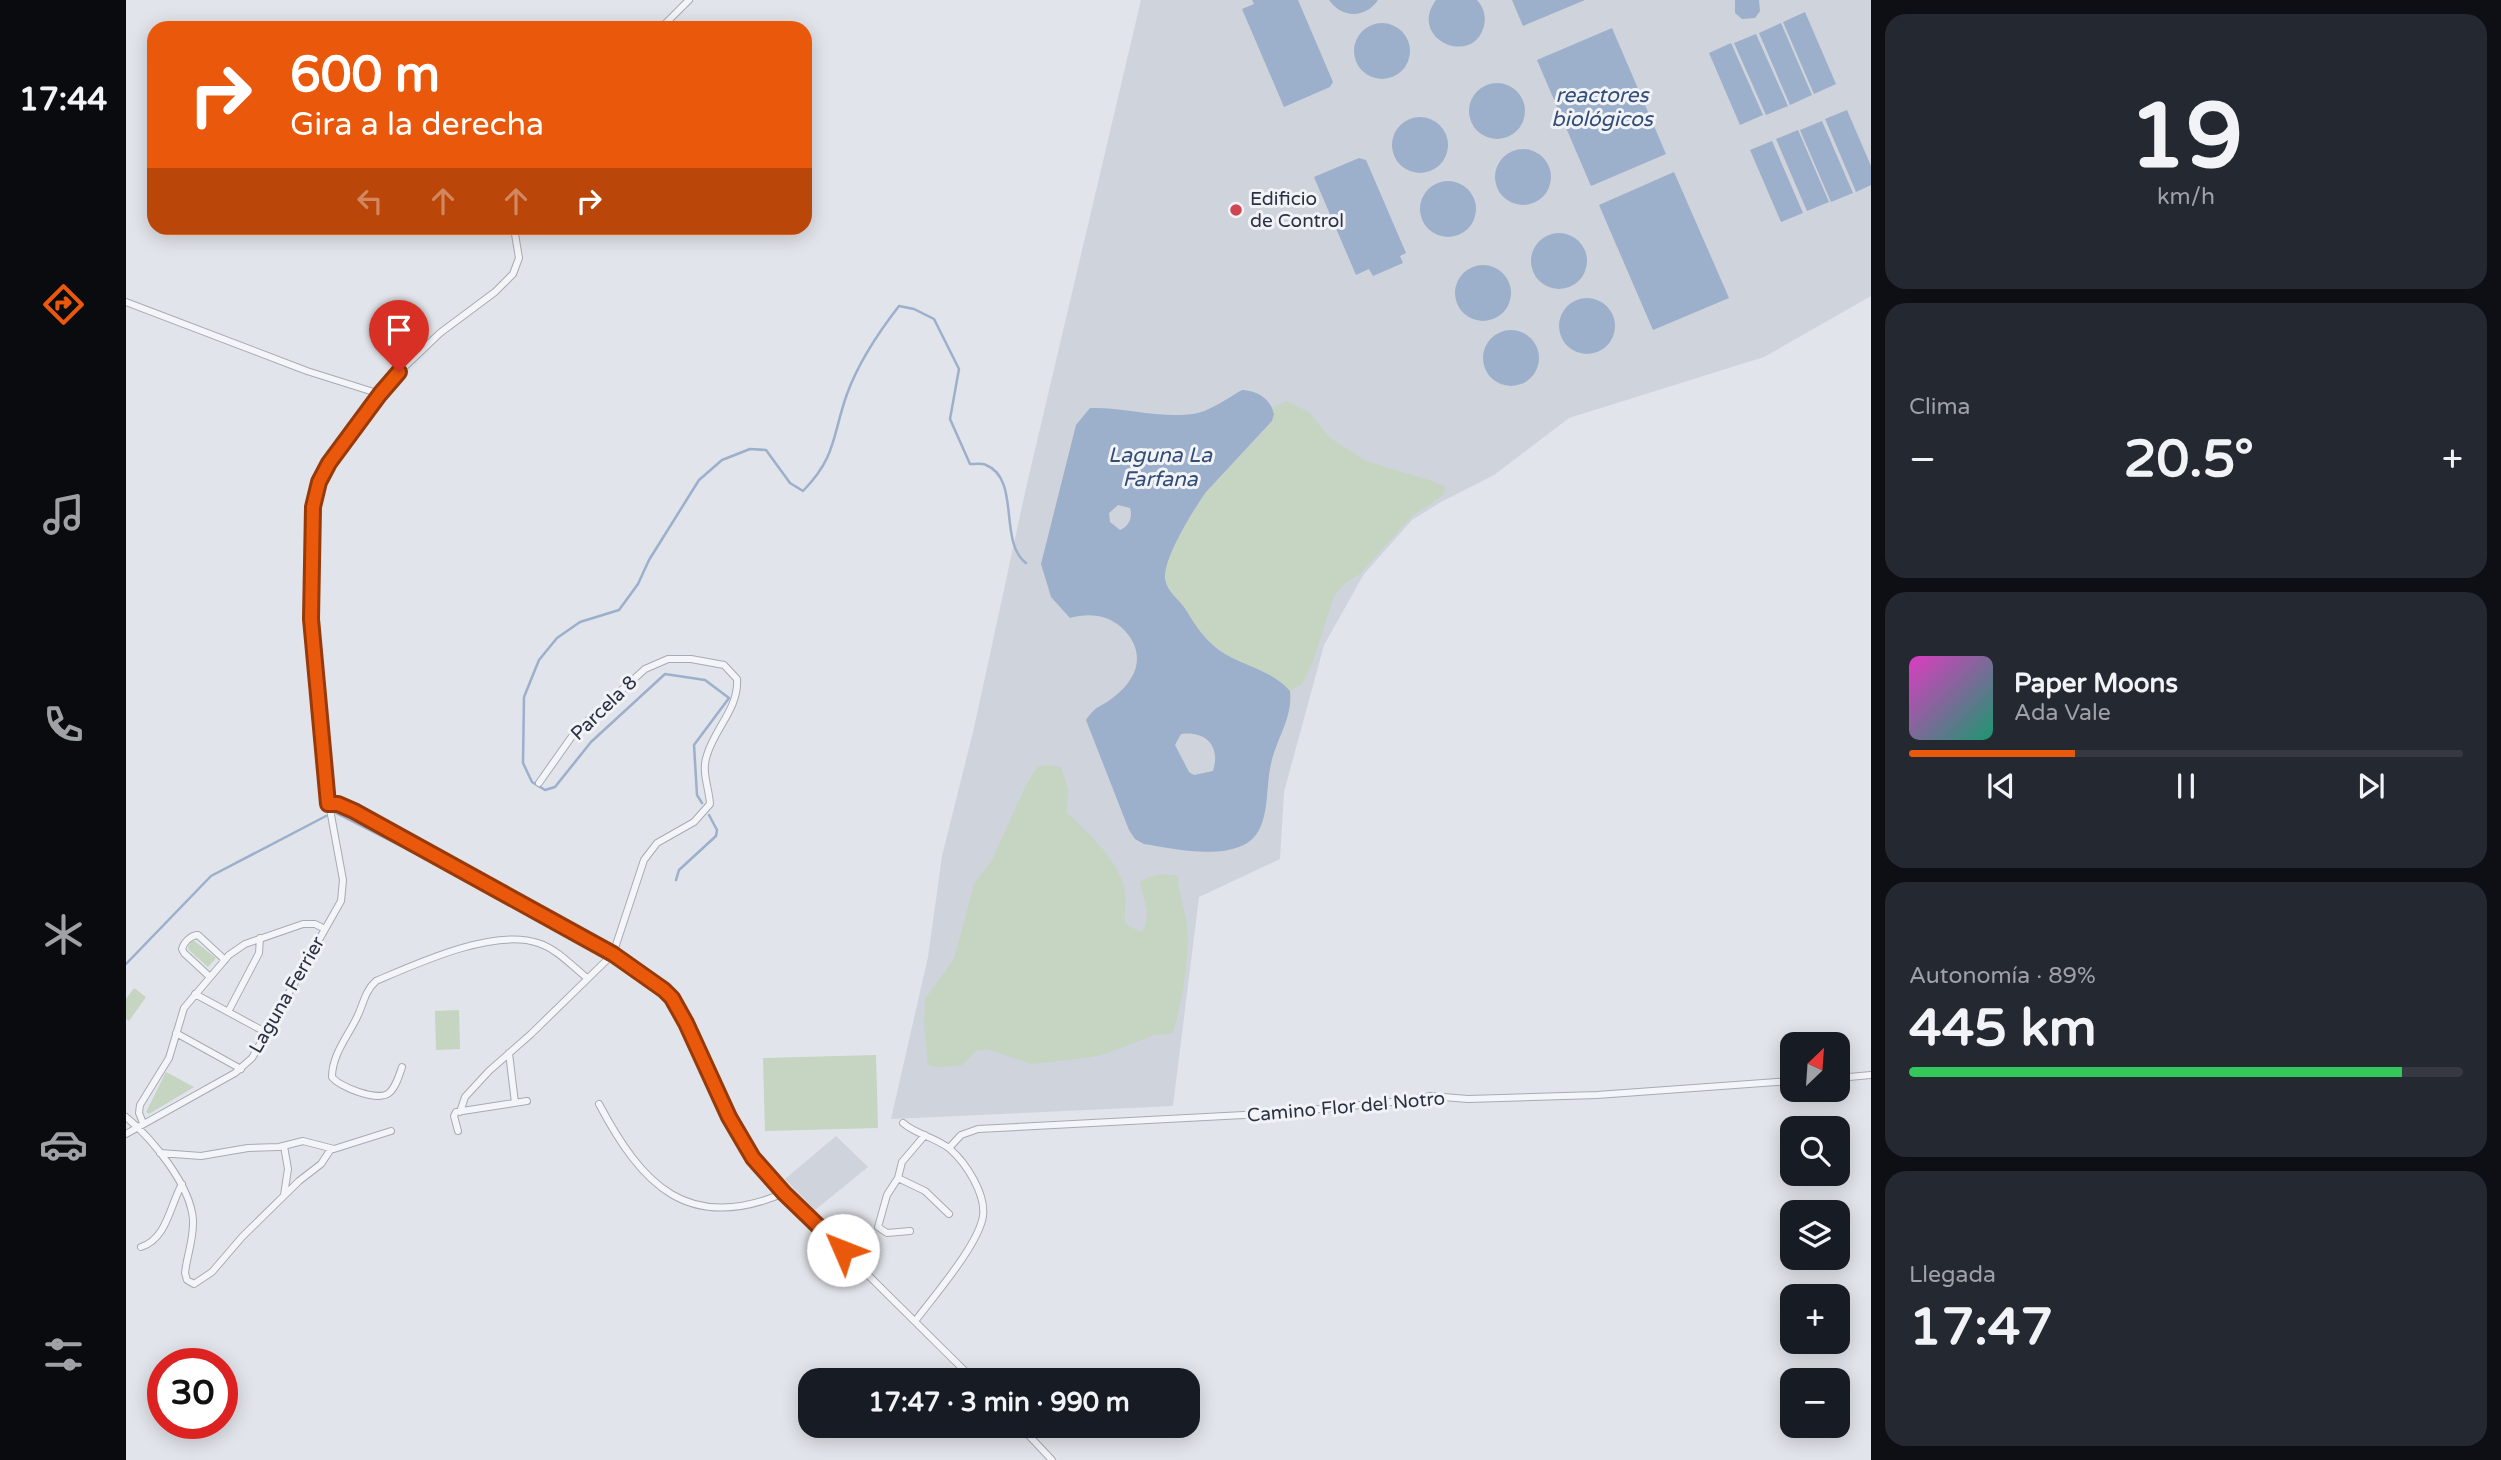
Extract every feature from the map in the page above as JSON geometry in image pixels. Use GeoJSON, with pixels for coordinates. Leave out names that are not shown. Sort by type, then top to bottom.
{"type":"FeatureCollection","features":[{"type":"Feature","properties":{"kind":"street"},"geometry":{"type":"LineString","coordinates":[[668,21],[690,0]]}},
{"type":"Feature","properties":{"kind":"street","name":"Laguna Ferrier"},"geometry":{"type":"LineString","coordinates":[[126,1134],[241,1069],[256,1052],[341,901],[343,886],[328,804],[311,619],[313,507],[319,482],[329,463],[380,394],[440,333],[495,292],[513,274],[519,258],[515,235]]}},
{"type":"Feature","properties":{"kind":"street"},"geometry":{"type":"LineString","coordinates":[[126,302],[296,367],[380,394]]}},
{"type":"Feature","properties":{"kind":"street","name":"Parcela 8"},"geometry":{"type":"LineString","coordinates":[[539,783],[575,732],[645,669],[668,659],[691,659],[724,665],[737,679],[738,694],[707,755],[704,776],[710,804],[694,822],[657,843],[644,860],[613,954]]}},
{"type":"Feature","properties":{"kind":"street"},"geometry":{"type":"LineString","coordinates":[[328,804],[338,804],[354,811],[613,954],[646,975],[672,998],[744,1145],[763,1171],[962,1368]]}},
{"type":"Feature","properties":{"kind":"street"},"geometry":{"type":"LineString","coordinates":[[140,1125],[140,1105],[169,1058],[181,1014],[225,960],[240,946],[306,924],[315,924],[325,929]]}},
{"type":"Feature","properties":{"kind":"street"},"geometry":{"type":"LineString","coordinates":[[210,976],[182,949],[191,936],[198,935],[225,960]]}},
{"type":"Feature","properties":{"kind":"street"},"geometry":{"type":"LineString","coordinates":[[402,1067],[394,1087],[384,1096],[349,1088],[335,1082],[332,1077],[333,1066],[363,999],[371,986],[383,979],[467,946],[516,938],[540,943],[557,953],[587,978]]}},
{"type":"Feature","properties":{"kind":"street"},"geometry":{"type":"LineString","coordinates":[[228,1012],[259,953],[260,939]]}},
{"type":"Feature","properties":{"kind":"street"},"geometry":{"type":"LineString","coordinates":[[460,1112],[470,1091],[613,954]]}},
{"type":"Feature","properties":{"kind":"street"},"geometry":{"type":"LineString","coordinates":[[195,994],[267,1033]]}},
{"type":"Feature","properties":{"kind":"street"},"geometry":{"type":"LineString","coordinates":[[176,1033],[241,1069]]}},
{"type":"Feature","properties":{"kind":"street"},"geometry":{"type":"LineString","coordinates":[[509,1053],[515,1103]]}},
{"type":"Feature","properties":{"kind":"street"},"geometry":{"type":"LineString","coordinates":[[1850,1077],[1871,1075]]}},
{"type":"Feature","properties":{"kind":"street","name":"Camino Flor del Notro"},"geometry":{"type":"LineString","coordinates":[[949,1148],[961,1135],[978,1129],[1280,1113],[1432,1096],[1468,1099],[1597,1096],[1780,1081]]}},
{"type":"Feature","properties":{"kind":"street"},"geometry":{"type":"LineString","coordinates":[[457,1131],[455,1114],[527,1101]]}},
{"type":"Feature","properties":{"kind":"street"},"geometry":{"type":"LineString","coordinates":[[598,1104],[634,1162],[664,1189],[690,1204],[724,1209],[756,1205],[784,1193]]}},
{"type":"Feature","properties":{"kind":"street"},"geometry":{"type":"LineString","coordinates":[[126,1117],[140,1125],[182,1184],[190,1203],[193,1221],[185,1273],[187,1280],[194,1284],[212,1272],[242,1237],[317,1167],[331,1149]]}},
{"type":"Feature","properties":{"kind":"street"},"geometry":{"type":"LineString","coordinates":[[903,1123],[911,1131],[949,1148],[969,1174],[982,1204],[983,1217],[963,1256],[916,1320]]}},
{"type":"Feature","properties":{"kind":"street"},"geometry":{"type":"LineString","coordinates":[[160,1153],[201,1156],[303,1142],[331,1149],[391,1130]]}},
{"type":"Feature","properties":{"kind":"street"},"geometry":{"type":"LineString","coordinates":[[910,1231],[887,1233],[878,1227],[887,1195],[898,1178],[902,1162],[925,1135]]}},
{"type":"Feature","properties":{"kind":"street"},"geometry":{"type":"LineString","coordinates":[[283,1197],[288,1169],[284,1146]]}},
{"type":"Feature","properties":{"kind":"street"},"geometry":{"type":"LineString","coordinates":[[898,1178],[925,1191],[949,1214]]}},
{"type":"Feature","properties":{"kind":"street"},"geometry":{"type":"LineString","coordinates":[[141,1247],[152,1243],[159,1234],[182,1184]]}},
{"type":"Feature","properties":{"kind":"street"},"geometry":{"type":"LineString","coordinates":[[1031,1438],[1052,1460]]}},
{"type":"Feature","properties":{"kind":"shaded area"},"geometry":{"type":"Polygon","coordinates":[[[1141,0],[1871,0],[1871,296],[1764,357],[1569,418],[1494,475],[1412,520],[1364,574],[1324,645],[1284,792],[1280,859],[1199,897],[1173,1106],[891,1119],[928,957],[942,856],[974,728],[1026,488],[1141,0]]]}},
{"type":"Feature","properties":{"kind":"shaded area"},"geometry":{"type":"Polygon","coordinates":[[[836,1136],[868,1167],[815,1210],[785,1179],[836,1136]]]}},
{"type":"Feature","properties":{"kind":"green space"},"geometry":{"type":"Polygon","coordinates":[[[1286,401],[1309,412],[1330,438],[1366,461],[1446,487],[1442,496],[1412,516],[1359,575],[1346,582],[1334,596],[1312,664],[1302,684],[1290,691],[1276,679],[1233,659],[1213,645],[1171,592],[1165,579],[1174,547],[1206,492],[1272,422],[1273,407],[1286,401]]]}},
{"type":"Feature","properties":{"kind":"green space"},"geometry":{"type":"Polygon","coordinates":[[[1037,767],[1061,767],[1068,789],[1067,813],[1099,845],[1119,873],[1125,892],[1125,922],[1130,927],[1142,932],[1147,919],[1140,882],[1158,875],[1178,876],[1187,925],[1187,951],[1182,994],[1173,1033],[1152,1036],[1102,1055],[1085,1058],[1031,1064],[987,1049],[976,1051],[962,1065],[928,1065],[924,1024],[925,999],[954,959],[974,884],[992,860],[1037,767]]]}},
{"type":"Feature","properties":{"kind":"green space"},"geometry":{"type":"Polygon","coordinates":[[[193,940],[216,958],[208,967],[189,950],[193,940]]]}},
{"type":"Feature","properties":{"kind":"green space"},"geometry":{"type":"Polygon","coordinates":[[[134,988],[146,997],[129,1021],[126,1019],[126,999],[134,988]]]}},
{"type":"Feature","properties":{"kind":"green space"},"geometry":{"type":"Polygon","coordinates":[[[459,1010],[460,1049],[436,1050],[435,1011],[459,1010]]]}},
{"type":"Feature","properties":{"kind":"green space"},"geometry":{"type":"Polygon","coordinates":[[[876,1055],[878,1128],[765,1131],[763,1058],[876,1055]]]}},
{"type":"Feature","properties":{"kind":"green space"},"geometry":{"type":"Polygon","coordinates":[[[166,1072],[194,1087],[149,1114],[146,1112],[166,1072]]]}},
{"type":"Feature","properties":{"kind":"water"},"geometry":{"type":"Polygon","coordinates":[[[1252,0],[1298,0],[1333,82],[1330,87],[1284,107],[1242,9],[1254,4],[1252,0]]]}},
{"type":"Feature","properties":{"kind":"water"},"geometry":{"type":"Polygon","coordinates":[[[1329,0],[1378,0],[1367,10],[1354,14],[1340,11],[1329,0]]]}},
{"type":"Feature","properties":{"kind":"water"},"geometry":{"type":"Polygon","coordinates":[[[1436,0],[1477,0],[1485,19],[1478,39],[1468,45],[1456,47],[1436,36],[1430,26],[1429,14],[1436,0]]]}},
{"type":"Feature","properties":{"kind":"water"},"geometry":{"type":"Polygon","coordinates":[[[1512,0],[1585,0],[1523,26],[1512,0]]]}},
{"type":"Feature","properties":{"kind":"water"},"geometry":{"type":"Polygon","coordinates":[[[1735,0],[1759,0],[1760,11],[1755,18],[1742,19],[1735,13],[1735,0]]]}},
{"type":"Feature","properties":{"kind":"water"},"geometry":{"type":"Polygon","coordinates":[[[1805,12],[1836,84],[1814,94],[1783,22],[1805,12]]]}},
{"type":"Feature","properties":{"kind":"water"},"geometry":{"type":"Polygon","coordinates":[[[1377,23],[1387,23],[1402,31],[1408,40],[1408,62],[1402,71],[1387,79],[1377,79],[1359,67],[1354,56],[1354,46],[1366,28],[1377,23]]]}},
{"type":"Feature","properties":{"kind":"water"},"geometry":{"type":"Polygon","coordinates":[[[1781,23],[1812,95],[1790,105],[1759,33],[1781,23]]]}},
{"type":"Feature","properties":{"kind":"water","name":"reactores biológicos"},"geometry":{"type":"Polygon","coordinates":[[[1612,28],[1666,154],[1591,186],[1537,60],[1612,28]]]}},
{"type":"Feature","properties":{"kind":"water"},"geometry":{"type":"Polygon","coordinates":[[[1756,34],[1788,106],[1766,115],[1734,43],[1756,34]]]}},
{"type":"Feature","properties":{"kind":"water"},"geometry":{"type":"Polygon","coordinates":[[[1731,43],[1763,115],[1740,125],[1709,53],[1731,43]]]}},
{"type":"Feature","properties":{"kind":"water"},"geometry":{"type":"Polygon","coordinates":[[[1492,83],[1502,83],[1517,91],[1523,100],[1523,122],[1517,131],[1502,139],[1492,139],[1474,127],[1469,116],[1469,106],[1481,88],[1492,83]]]}},
{"type":"Feature","properties":{"kind":"water"},"geometry":{"type":"Polygon","coordinates":[[[1847,110],[1871,166],[1871,185],[1856,192],[1825,119],[1847,110]]]}},
{"type":"Feature","properties":{"kind":"water"},"geometry":{"type":"Polygon","coordinates":[[[1415,117],[1425,117],[1440,125],[1446,134],[1446,156],[1440,165],[1425,173],[1415,173],[1397,161],[1392,150],[1392,140],[1404,122],[1415,117]]]}},
{"type":"Feature","properties":{"kind":"water"},"geometry":{"type":"Polygon","coordinates":[[[1822,121],[1853,193],[1831,202],[1800,130],[1822,121]]]}},
{"type":"Feature","properties":{"kind":"water"},"geometry":{"type":"Polygon","coordinates":[[[1798,130],[1829,202],[1807,211],[1776,139],[1798,130]]]}},
{"type":"Feature","properties":{"kind":"water"},"geometry":{"type":"Polygon","coordinates":[[[1772,141],[1803,213],[1781,222],[1750,150],[1772,141]]]}},
{"type":"Feature","properties":{"kind":"water"},"geometry":{"type":"Polygon","coordinates":[[[1518,149],[1528,149],[1543,157],[1549,166],[1549,188],[1543,197],[1528,205],[1518,205],[1500,193],[1495,182],[1495,172],[1507,154],[1518,149]]]}},
{"type":"Feature","properties":{"kind":"water"},"geometry":{"type":"Polygon","coordinates":[[[1359,158],[1366,160],[1406,253],[1400,256],[1403,263],[1373,276],[1369,269],[1356,275],[1314,177],[1359,158]]]}},
{"type":"Feature","properties":{"kind":"water","name":"reactores biológicos"},"geometry":{"type":"Polygon","coordinates":[[[1674,172],[1729,298],[1653,330],[1599,205],[1674,172]]]}},
{"type":"Feature","properties":{"kind":"water"},"geometry":{"type":"Polygon","coordinates":[[[1443,181],[1453,181],[1468,189],[1474,198],[1474,220],[1468,229],[1453,237],[1443,237],[1425,225],[1420,214],[1420,204],[1432,186],[1443,181]]]}},
{"type":"Feature","properties":{"kind":"water"},"geometry":{"type":"Polygon","coordinates":[[[1554,233],[1564,233],[1579,241],[1585,250],[1585,272],[1579,281],[1564,289],[1554,289],[1536,277],[1531,266],[1531,256],[1543,238],[1554,233]]]}},
{"type":"Feature","properties":{"kind":"water"},"geometry":{"type":"Polygon","coordinates":[[[1478,265],[1488,265],[1503,273],[1509,282],[1509,304],[1503,313],[1488,321],[1478,321],[1460,309],[1455,298],[1455,288],[1467,270],[1478,265]]]}},
{"type":"Feature","properties":{"kind":"water"},"geometry":{"type":"Polygon","coordinates":[[[1582,298],[1592,298],[1607,306],[1613,315],[1613,337],[1607,346],[1592,354],[1582,354],[1564,342],[1559,331],[1559,321],[1571,303],[1582,298]]]}},
{"type":"Feature","properties":{"kind":"water"},"geometry":{"type":"Polygon","coordinates":[[[1506,330],[1516,330],[1531,338],[1537,347],[1537,369],[1531,378],[1516,386],[1506,386],[1488,374],[1483,363],[1483,353],[1495,335],[1506,330]]]}},
{"type":"Feature","properties":{"kind":"water","name":"Laguna La Farfana"},"geometry":{"type":"Polygon","coordinates":[[[1242,390],[1262,396],[1270,404],[1274,414],[1272,421],[1206,492],[1174,547],[1165,579],[1171,592],[1213,645],[1233,659],[1276,679],[1290,691],[1289,710],[1273,755],[1263,821],[1252,840],[1239,847],[1208,852],[1144,844],[1135,839],[1129,830],[1086,720],[1130,680],[1137,663],[1134,645],[1121,627],[1109,619],[1090,615],[1070,618],[1051,597],[1041,564],[1076,425],[1090,408],[1185,415],[1209,409],[1242,390]],[[1118,505],[1109,513],[1110,522],[1120,530],[1130,521],[1131,512],[1130,508],[1118,505]],[[1181,734],[1175,745],[1189,772],[1194,775],[1213,771],[1215,754],[1209,742],[1198,735],[1181,734]]]}},
{"type":"Feature","properties":{"kind":"waterway"},"geometry":{"type":"LineString","coordinates":[[702,803],[697,795],[694,745],[729,698],[705,680],[665,674],[591,742],[555,787],[545,790],[532,782],[523,763],[524,697],[539,660],[557,638],[580,622],[619,610],[638,584],[649,560],[699,480],[722,460],[750,449],[766,450],[790,483],[803,491],[828,456],[857,370],[876,337],[899,306],[914,309],[934,319],[959,369],[950,419],[970,464],[986,465],[997,472],[1003,483],[1013,541],[1026,563]]}},
{"type":"Feature","properties":{"kind":"waterway"},"geometry":{"type":"LineString","coordinates":[[336,813],[493,893],[606,955]]}},
{"type":"Feature","properties":{"kind":"waterway"},"geometry":{"type":"LineString","coordinates":[[676,880],[679,870],[716,836],[717,830],[709,815]]}},
{"type":"Feature","properties":{"kind":"waterway"},"geometry":{"type":"LineString","coordinates":[[126,964],[211,876],[326,816]]}},
{"type":"Feature","properties":{"kind":"place","name":"Edificio de Control"},"geometry":{"type":"Point","coordinates":[1236,210]}},
{"type":"Feature","properties":{"kind":"route"},"geometry":{"type":"LineString","coordinates":[[399,372],[329,463],[319,482],[313,507],[311,619],[328,804],[338,804],[354,811],[613,954],[664,990],[672,998],[686,1023],[744,1145],[763,1171],[843,1250]]}}]}
